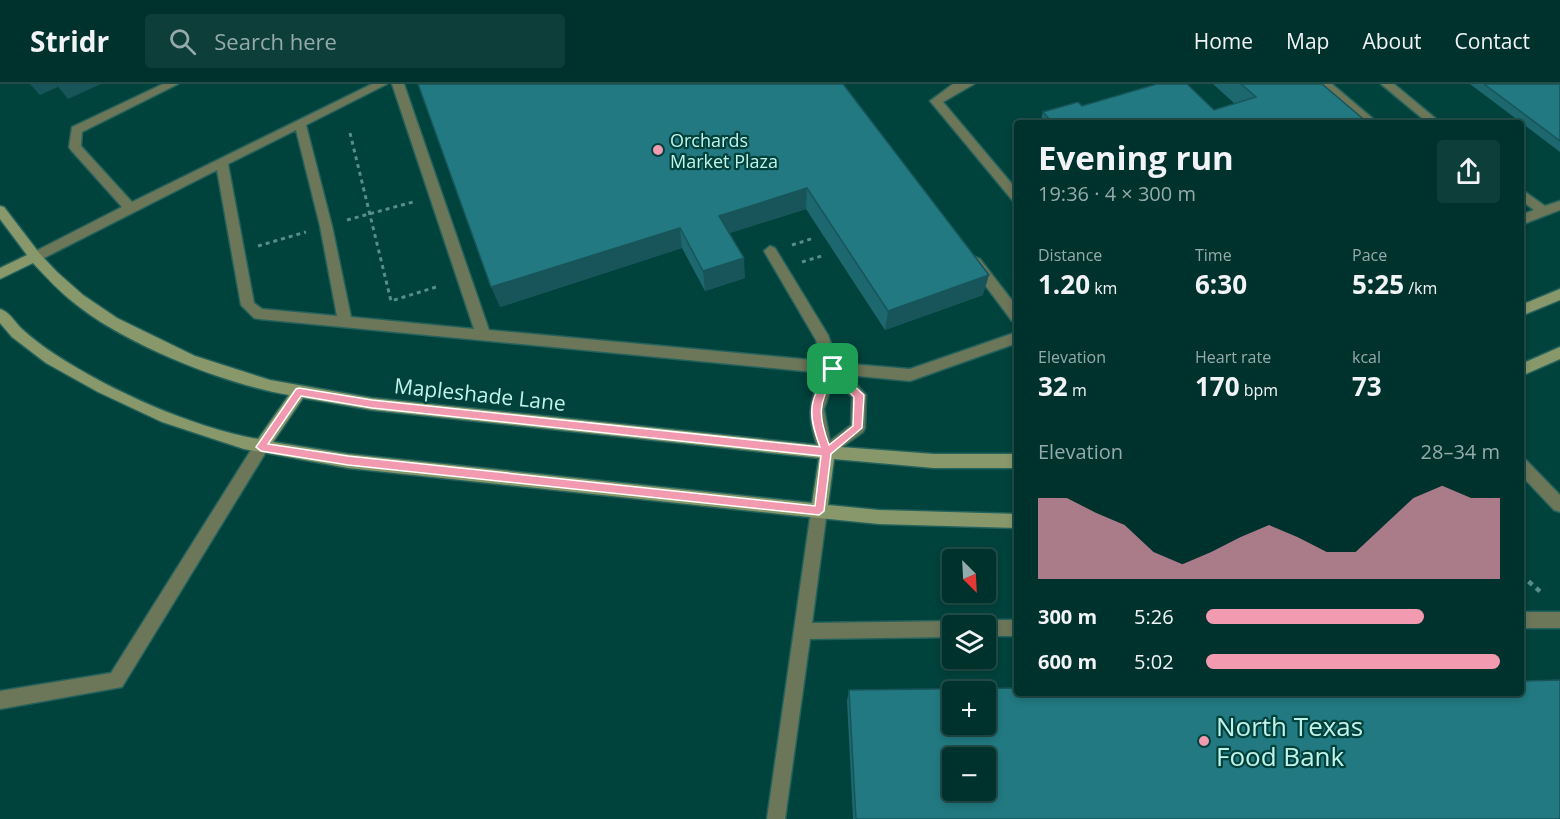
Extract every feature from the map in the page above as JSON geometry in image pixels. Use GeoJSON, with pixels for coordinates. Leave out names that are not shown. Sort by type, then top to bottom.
{"type":"FeatureCollection","features":[{"type":"Feature","properties":{"kind":"main road","name":"Mapleshade Lane"},"geometry":{"type":"LineString","coordinates":[[0,210],[35,257],[78,299],[112,322],[190,360],[229,375],[299,392],[372,404],[827,452],[934,461],[1014,461]]}},
{"type":"Feature","properties":{"kind":"main road"},"geometry":{"type":"LineString","coordinates":[[0,274],[35,257]]}},
{"type":"Feature","properties":{"kind":"main road"},"geometry":{"type":"LineString","coordinates":[[1524,309],[1560,294]]}},
{"type":"Feature","properties":{"kind":"main road"},"geometry":{"type":"LineString","coordinates":[[0,314],[17,333],[51,359],[133,404],[204,432],[261,447],[348,461],[819,511],[965,521],[1014,521]]}},
{"type":"Feature","properties":{"kind":"main road"},"geometry":{"type":"LineString","coordinates":[[1524,369],[1560,353]]}},
{"type":"Feature","properties":{"kind":"main road"},"geometry":{"type":"LineString","coordinates":[[261,447],[299,392]]}},
{"type":"Feature","properties":{"kind":"main road"},"geometry":{"type":"LineString","coordinates":[[819,511],[827,452]]}},
{"type":"Feature","properties":{"kind":"lane"},"geometry":{"type":"LineString","coordinates":[[131,208],[75,147],[76,130],[172,84]]}},
{"type":"Feature","properties":{"kind":"lane"},"geometry":{"type":"LineString","coordinates":[[35,257],[381,84]]}},
{"type":"Feature","properties":{"kind":"lane"},"geometry":{"type":"LineString","coordinates":[[398,84],[483,334]]}},
{"type":"Feature","properties":{"kind":"lane"},"geometry":{"type":"LineString","coordinates":[[968,84],[957,87],[936,101],[1014,194]]}},
{"type":"Feature","properties":{"kind":"lane"},"geometry":{"type":"LineString","coordinates":[[1325,84],[1368,120]]}},
{"type":"Feature","properties":{"kind":"lane"},"geometry":{"type":"LineString","coordinates":[[1388,84],[1431,120]]}},
{"type":"Feature","properties":{"kind":"lane"},"geometry":{"type":"LineString","coordinates":[[300,123],[326,226],[345,322]]}},
{"type":"Feature","properties":{"kind":"lane"},"geometry":{"type":"LineString","coordinates":[[222,162],[248,305],[259,314],[910,375],[1014,339]]}},
{"type":"Feature","properties":{"kind":"lane"},"geometry":{"type":"LineString","coordinates":[[1524,195],[1543,211]]}},
{"type":"Feature","properties":{"kind":"lane"},"geometry":{"type":"LineString","coordinates":[[1524,219],[1560,205]]}},
{"type":"Feature","properties":{"kind":"lane"},"geometry":{"type":"LineString","coordinates":[[770,251],[823,339],[833,369],[859,395],[858,428],[827,452],[816,423],[818,396],[833,369]]}},
{"type":"Feature","properties":{"kind":"lane"},"geometry":{"type":"LineString","coordinates":[[968,253],[1014,313]]}},
{"type":"Feature","properties":{"kind":"lane"},"geometry":{"type":"LineString","coordinates":[[0,700],[116,681],[261,447]]}},
{"type":"Feature","properties":{"kind":"lane"},"geometry":{"type":"LineString","coordinates":[[1524,468],[1560,505]]}},
{"type":"Feature","properties":{"kind":"lane"},"geometry":{"type":"LineString","coordinates":[[776,819],[819,511]]}},
{"type":"Feature","properties":{"kind":"lane"},"geometry":{"type":"LineString","coordinates":[[1524,620],[1560,620]]}},
{"type":"Feature","properties":{"kind":"lane"},"geometry":{"type":"LineString","coordinates":[[996,628],[1014,628]]}},
{"type":"Feature","properties":{"kind":"lane"},"geometry":{"type":"LineString","coordinates":[[801,631],[942,629]]}},
{"type":"Feature","properties":{"kind":"path"},"geometry":{"type":"LineString","coordinates":[[350,133],[391,301],[436,287]]}},
{"type":"Feature","properties":{"kind":"path"},"geometry":{"type":"LineString","coordinates":[[345,221],[413,202]]}},
{"type":"Feature","properties":{"kind":"path"},"geometry":{"type":"LineString","coordinates":[[258,246],[307,231]]}},
{"type":"Feature","properties":{"kind":"path"},"geometry":{"type":"LineString","coordinates":[[789,246],[814,238]]}},
{"type":"Feature","properties":{"kind":"path"},"geometry":{"type":"LineString","coordinates":[[799,263],[825,255]]}},
{"type":"Feature","properties":{"kind":"path"},"geometry":{"type":"LineString","coordinates":[[1524,578],[1543,594]]}},
{"type":"Feature","properties":{"kind":"building","name":"Orchards Market Plaza"},"geometry":{"type":"Polygon","coordinates":[[[418,84],[843,84],[989,275],[888,311],[807,188],[719,216],[744,258],[703,271],[680,228],[491,287],[418,84]]]}},
{"type":"Feature","properties":{"kind":"building"},"geometry":{"type":"Polygon","coordinates":[[[1157,84],[1187,84],[1214,110],[1256,97],[1241,84],[1322,84],[1364,120],[1050,120],[1043,112],[1078,102],[1082,106],[1157,84]]]}},
{"type":"Feature","properties":{"kind":"building"},"geometry":{"type":"Polygon","coordinates":[[[1484,84],[1560,84],[1560,141],[1484,84]]]}},
{"type":"Feature","properties":{"kind":"building","name":"North Texas Food Bank"},"geometry":{"type":"Polygon","coordinates":[[[1560,680],[1560,819],[856,819],[849,690],[942,689],[942,735],[996,735],[996,688],[1014,688],[1014,696],[1524,696],[1524,681],[1560,680]]]}},
{"type":"Feature","properties":{"kind":"place","name":"Orchards Market Plaza"},"geometry":{"type":"Point","coordinates":[658,150]}},
{"type":"Feature","properties":{"kind":"place","name":"North Texas Food Bank"},"geometry":{"type":"Point","coordinates":[1204,741]}},
{"type":"Feature","properties":{"kind":"route"},"geometry":{"type":"LineString","coordinates":[[833,369],[818,396],[816,423],[827,452],[372,404],[299,392],[261,447],[348,461],[819,511],[827,452],[858,428],[859,395],[833,369]]}}]}
